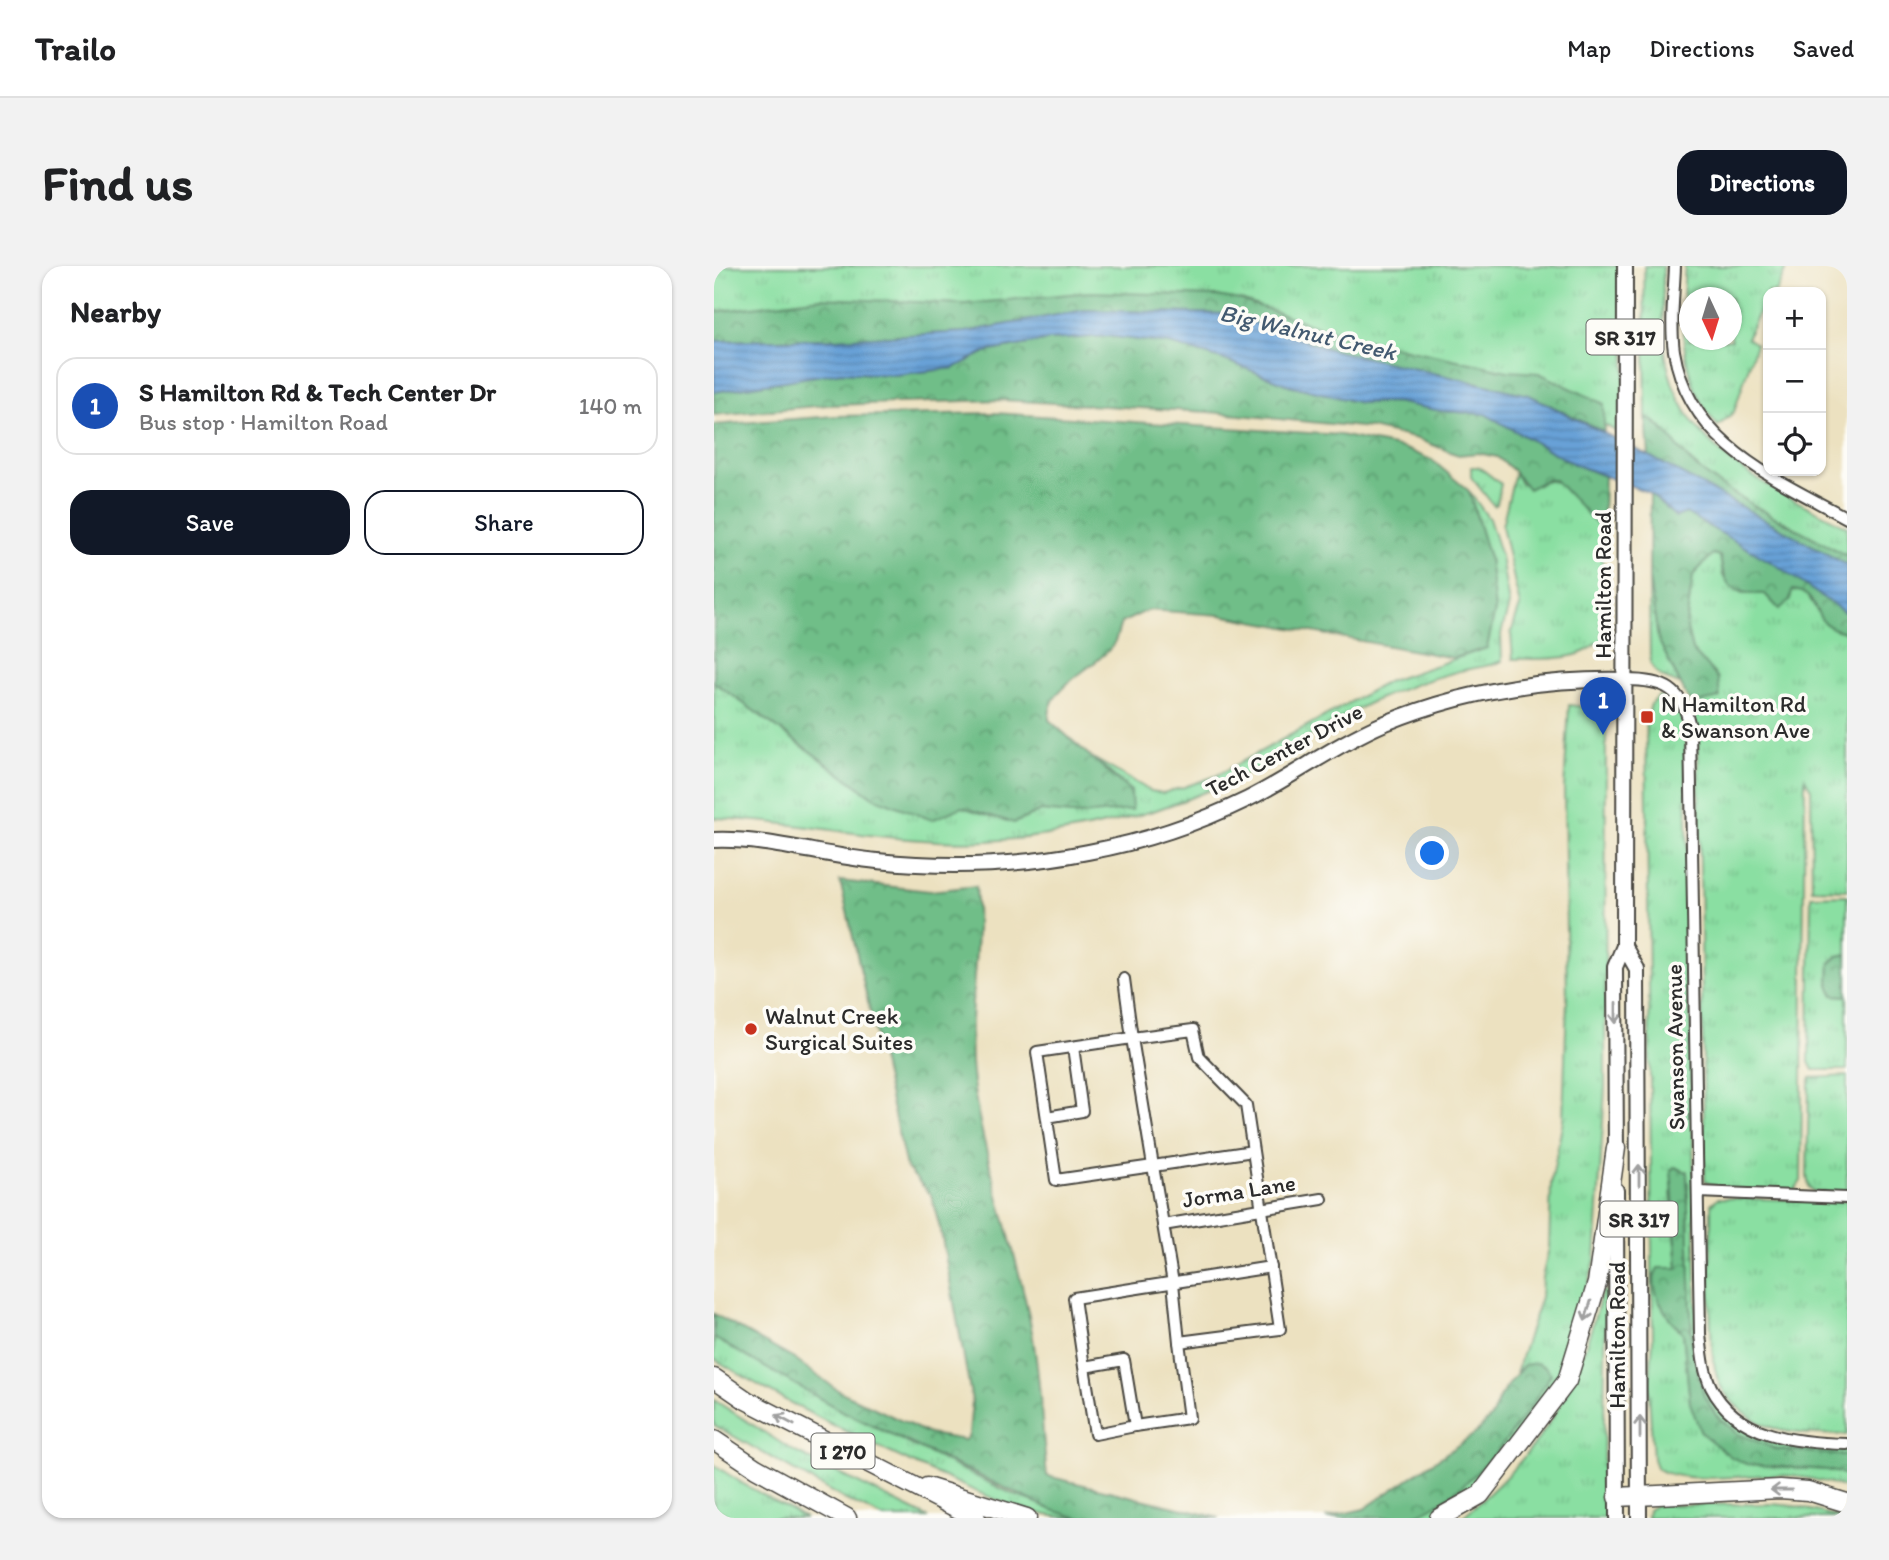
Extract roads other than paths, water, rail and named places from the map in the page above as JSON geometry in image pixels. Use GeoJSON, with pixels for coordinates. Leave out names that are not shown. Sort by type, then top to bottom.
{"type":"FeatureCollection","features":[{"type":"Feature","properties":{"kind":"highway"},"geometry":{"type":"LineString","coordinates":[[1439,1518],[1479,1495],[1567,1381],[1597,1283],[1616,1148]]}},
{"type":"Feature","properties":{"kind":"highway","name":"I 270"},"geometry":{"type":"LineString","coordinates":[[714,1378],[746,1400],[976,1518]]}},
{"type":"Feature","properties":{"kind":"highway","name":"I 270"},"geometry":{"type":"LineString","coordinates":[[714,1440],[756,1468],[847,1518]]}},
{"type":"Feature","properties":{"kind":"highway"},"geometry":{"type":"LineString","coordinates":[[897,1479],[1027,1518]]}},
{"type":"Feature","properties":{"kind":"highway"},"geometry":{"type":"LineString","coordinates":[[1617,1497],[1780,1489],[1808,1491],[1847,1503]]}},
{"type":"Feature","properties":{"kind":"main road","name":"Hamilton Road"},"geometry":{"type":"LineString","coordinates":[[1617,1518],[1615,967],[1624,946],[1625,266]]}},
{"type":"Feature","properties":{"kind":"main road","name":"Tech Center Drive"},"geometry":{"type":"LineString","coordinates":[[714,840],[801,847],[875,861],[943,865],[1008,862],[1087,853],[1133,841],[1236,804],[1382,724],[1468,696],[1556,681],[1626,680]]}},
{"type":"Feature","properties":{"kind":"main road","name":"Hamilton Road"},"geometry":{"type":"LineString","coordinates":[[1624,946],[1637,969],[1639,1518]]}},
{"type":"Feature","properties":{"kind":"street"},"geometry":{"type":"LineString","coordinates":[[1675,266],[1674,350],[1685,387],[1701,417],[1741,458],[1847,518]]}},
{"type":"Feature","properties":{"kind":"street","name":"Swanson Avenue"},"geometry":{"type":"LineString","coordinates":[[1626,680],[1643,680],[1673,689],[1687,709],[1690,728],[1700,1334],[1704,1367],[1710,1386],[1722,1404],[1737,1418],[1761,1432],[1807,1443],[1847,1444]]}},
{"type":"Feature","properties":{"kind":"street"},"geometry":{"type":"LineString","coordinates":[[1124,979],[1173,1283],[1189,1418],[1095,1434],[1074,1298],[1173,1283],[1271,1267]]}},
{"type":"Feature","properties":{"kind":"street"},"geometry":{"type":"LineString","coordinates":[[1179,1342],[1280,1329],[1271,1267],[1246,1105],[1199,1057],[1193,1030],[1037,1052],[1056,1181],[1253,1151]]}},
{"type":"Feature","properties":{"kind":"street"},"geometry":{"type":"LineString","coordinates":[[1047,1117],[1082,1111],[1073,1047]]}},
{"type":"Feature","properties":{"kind":"street"},"geometry":{"type":"LineString","coordinates":[[1698,1192],[1847,1198]]}},
{"type":"Feature","properties":{"kind":"street","name":"Jorma Lane"},"geometry":{"type":"LineString","coordinates":[[1163,1225],[1322,1199]]}},
{"type":"Feature","properties":{"kind":"street"},"geometry":{"type":"LineString","coordinates":[[1084,1367],[1124,1360],[1135,1426]]}},
{"type":"Feature","properties":{"kind":"water"},"geometry":{"type":"Polygon","coordinates":[[[1084,310],[1229,314],[1332,350],[1529,395],[1649,456],[1847,565],[1847,614],[1776,565],[1686,513],[1676,517],[1650,493],[1574,464],[1485,414],[1442,411],[1395,402],[1361,403],[1289,385],[1222,359],[1170,344],[1107,336],[1049,340],[985,352],[954,368],[894,375],[841,372],[714,392],[714,341],[836,339],[965,332],[1084,310]]]}},
{"type":"Feature","properties":{"kind":"place","name":"N Hamilton Rd & Swanson Ave"},"geometry":{"type":"Point","coordinates":[1647,717]}},
{"type":"Feature","properties":{"kind":"place","name":"S Hamilton Rd & Tech Center Dr"},"geometry":{"type":"Point","coordinates":[1603,735]}},
{"type":"Feature","properties":{"kind":"place","name":"Walnut Creek Surgical Suites"},"geometry":{"type":"Point","coordinates":[751,1029]}},
{"type":"Feature","properties":{"kind":"water label","name":"Big Walnut Creek"},"geometry":{"type":"Point","coordinates":[1308,332]}}]}
